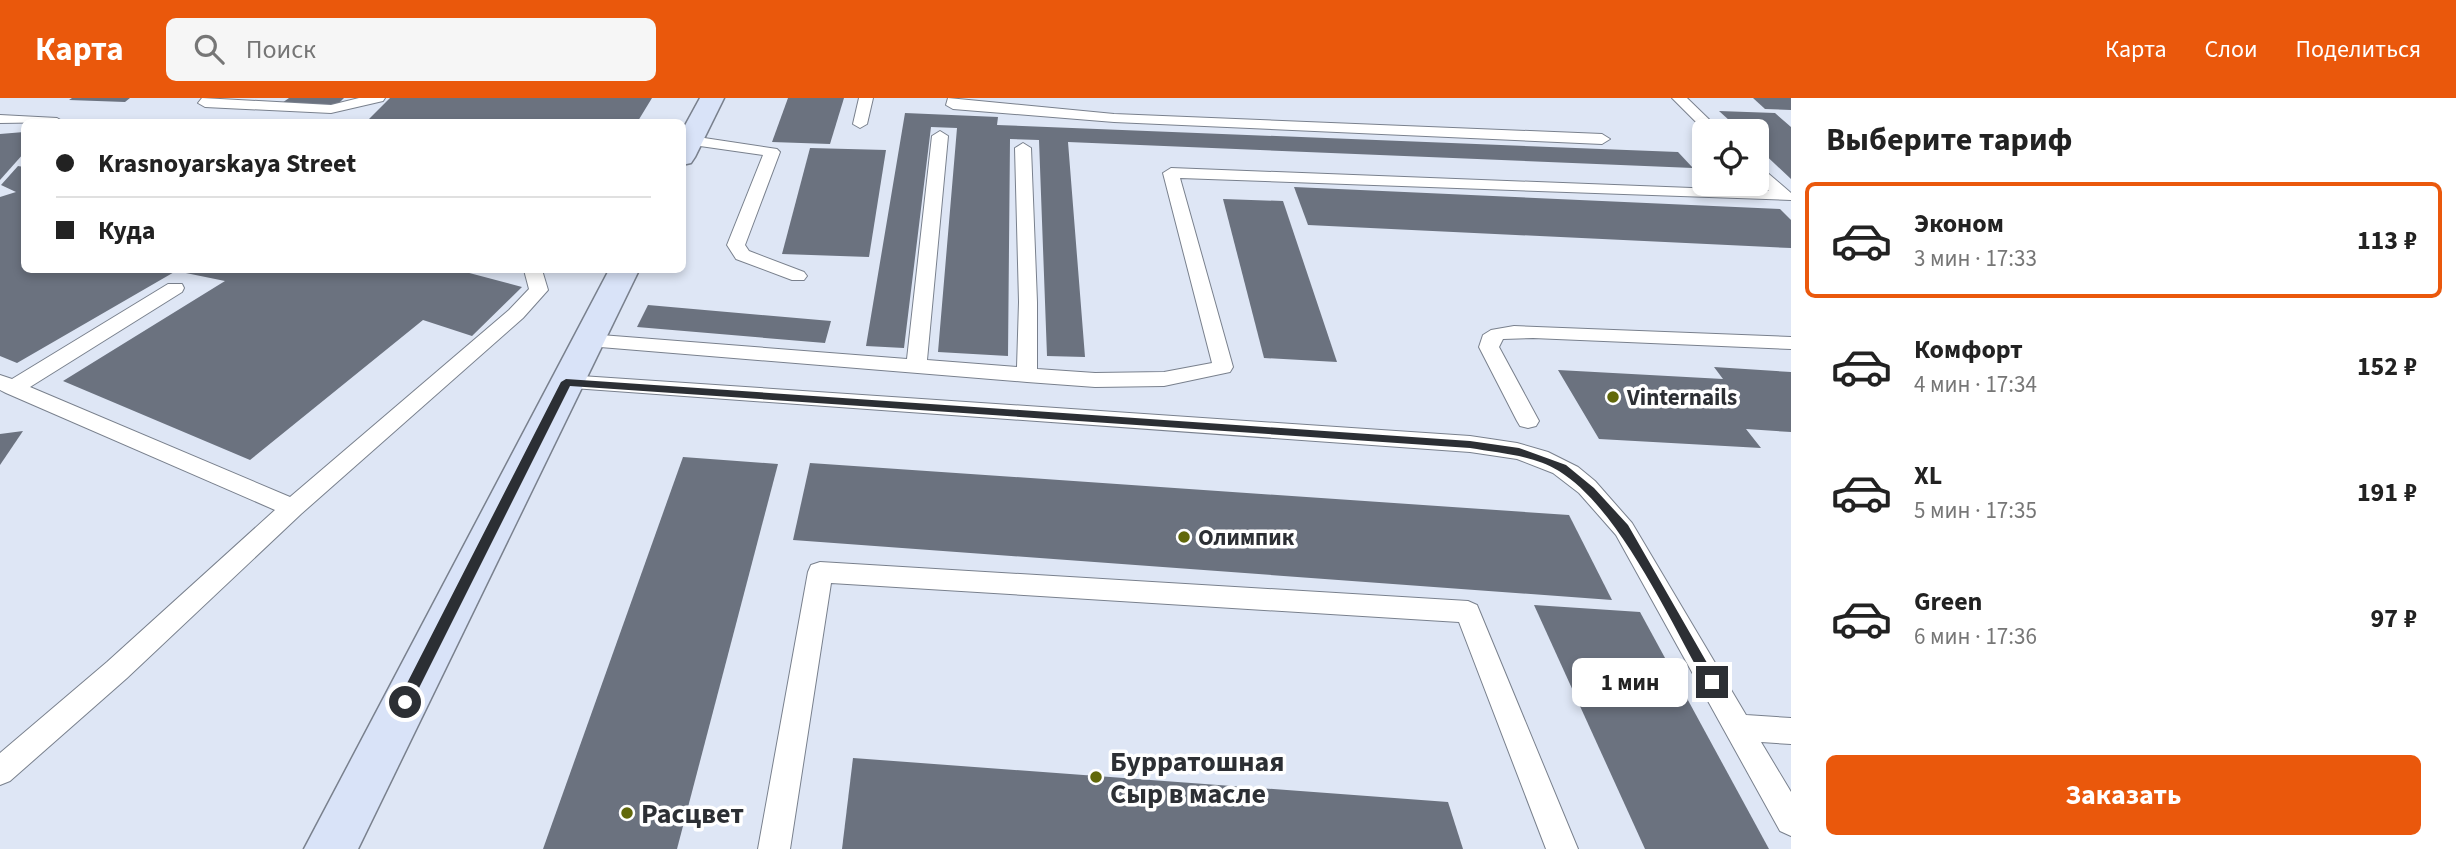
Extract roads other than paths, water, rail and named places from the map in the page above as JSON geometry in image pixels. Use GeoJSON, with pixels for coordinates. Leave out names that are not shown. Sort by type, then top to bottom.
{"type":"FeatureCollection","features":[{"type":"Feature","properties":{"kind":"street"},"geometry":{"type":"LineString","coordinates":[[687,149],[712,98]]}},
{"type":"Feature","properties":{"kind":"street"},"geometry":{"type":"LineString","coordinates":[[330,849],[622,273]]}},
{"type":"Feature","properties":{"kind":"lane"},"geometry":{"type":"LineString","coordinates":[[211,98],[205,103],[331,109],[379,98]]}},
{"type":"Feature","properties":{"kind":"lane"},"geometry":{"type":"LineString","coordinates":[[860,124],[866,98]]}},
{"type":"Feature","properties":{"kind":"lane"},"geometry":{"type":"LineString","coordinates":[[955,98],[953,105],[1114,118],[1602,139]]}},
{"type":"Feature","properties":{"kind":"lane"},"geometry":{"type":"LineString","coordinates":[[1679,98],[1701,119]]}},
{"type":"Feature","properties":{"kind":"lane"},"geometry":{"type":"LineString","coordinates":[[0,119],[21,120]]}},
{"type":"Feature","properties":{"kind":"lane"},"geometry":{"type":"LineString","coordinates":[[916,366],[940,136]]}},
{"type":"Feature","properties":{"kind":"lane"},"geometry":{"type":"LineString","coordinates":[[1023,148],[1028,302],[1027,375]]}},
{"type":"Feature","properties":{"kind":"lane"},"geometry":{"type":"LineString","coordinates":[[687,149],[772,152],[736,245],[742,255],[798,276]]}},
{"type":"Feature","properties":{"kind":"lane"},"geometry":{"type":"LineString","coordinates":[[588,340],[1095,380],[1164,379],[1223,367],[1171,173],[1692,193]]}},
{"type":"Feature","properties":{"kind":"lane"},"geometry":{"type":"LineString","coordinates":[[1759,196],[1785,197],[1769,183]]}},
{"type":"Feature","properties":{"kind":"lane"},"geometry":{"type":"LineString","coordinates":[[0,771],[117,670],[293,508],[516,314],[539,290],[534,273]]}},
{"type":"Feature","properties":{"kind":"lane"},"geometry":{"type":"LineString","coordinates":[[6,385],[175,288]]}},
{"type":"Feature","properties":{"kind":"lane"},"geometry":{"type":"LineString","coordinates":[[1528,421],[1489,347],[1490,339],[1498,334],[1533,332],[1791,343]]}},
{"type":"Feature","properties":{"kind":"lane"},"geometry":{"type":"LineString","coordinates":[[566,382],[1479,445],[1519,452],[1562,467],[1590,491],[1624,529],[1791,821]]}},
{"type":"Feature","properties":{"kind":"lane"},"geometry":{"type":"LineString","coordinates":[[6,385],[293,508]]}},
{"type":"Feature","properties":{"kind":"lane"},"geometry":{"type":"LineString","coordinates":[[774,849],[821,572],[1468,612],[1562,849]]}},
{"type":"Feature","properties":{"kind":"lane"},"geometry":{"type":"LineString","coordinates":[[1737,727],[1791,731]]}},
{"type":"Feature","properties":{"kind":"place","name":"Vinternails"},"geometry":{"type":"Point","coordinates":[1613,397]}},
{"type":"Feature","properties":{"kind":"place","name":"Олимпик"},"geometry":{"type":"Point","coordinates":[1184,537]}},
{"type":"Feature","properties":{"kind":"place","name":"Бурратошная Сыр в масле"},"geometry":{"type":"Point","coordinates":[1096,777]}},
{"type":"Feature","properties":{"kind":"place","name":"Расцвет"},"geometry":{"type":"Point","coordinates":[627,813]}}]}
